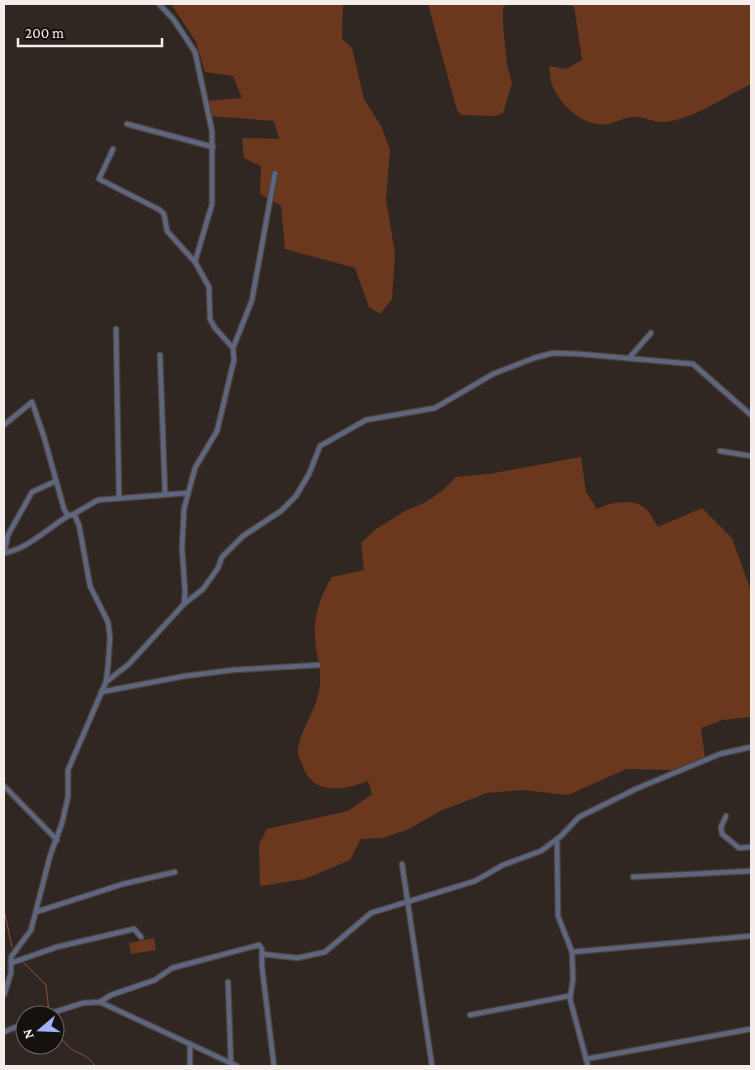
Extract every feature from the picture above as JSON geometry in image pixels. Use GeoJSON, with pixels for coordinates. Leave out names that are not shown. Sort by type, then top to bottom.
{"type":"FeatureCollection","features":[{"type":"Feature","properties":{"kind":"street"},"geometry":{"type":"LineString","coordinates":[[159,4],[186,35],[198,61],[204,101],[212,131],[212,204],[195,262]]}},
{"type":"Feature","properties":{"kind":"street"},"geometry":{"type":"LineString","coordinates":[[128,124],[213,147]]}},
{"type":"Feature","properties":{"kind":"street"},"geometry":{"type":"LineString","coordinates":[[113,149],[99,179],[160,210],[164,214],[167,231],[195,262],[209,287],[210,319],[215,328],[233,348]]}},
{"type":"Feature","properties":{"kind":"street"},"geometry":{"type":"LineString","coordinates":[[184,604],[182,548],[184,509],[198,461],[216,431],[232,370],[233,348],[252,300],[275,173]]}},
{"type":"Feature","properties":{"kind":"street"},"geometry":{"type":"LineString","coordinates":[[116,329],[119,497]]}},
{"type":"Feature","properties":{"kind":"street"},"geometry":{"type":"LineString","coordinates":[[629,358],[651,333]]}},
{"type":"Feature","properties":{"kind":"street"},"geometry":{"type":"LineString","coordinates":[[106,682],[146,646],[184,604],[203,589],[218,568],[222,557],[243,536],[281,511],[296,496],[310,474],[320,446],[366,420],[434,408],[493,374],[553,353],[629,358],[698,367],[751,415]]}},
{"type":"Feature","properties":{"kind":"street"},"geometry":{"type":"LineString","coordinates":[[160,355],[165,494]]}},
{"type":"Feature","properties":{"kind":"street"},"geometry":{"type":"LineString","coordinates":[[4,425],[32,402],[68,516]]}},
{"type":"Feature","properties":{"kind":"street"},"geometry":{"type":"LineString","coordinates":[[720,450],[751,456]]}},
{"type":"Feature","properties":{"kind":"street"},"geometry":{"type":"LineString","coordinates":[[56,481],[32,492],[8,535],[4,553],[12,552],[68,516],[98,500],[188,493]]}},
{"type":"Feature","properties":{"kind":"street"},"geometry":{"type":"LineString","coordinates":[[4,995],[8,985],[15,950],[30,930],[50,856],[57,840],[67,804],[68,770],[106,682],[110,652],[108,622],[90,586],[79,525],[74,514]]}},
{"type":"Feature","properties":{"kind":"street"},"geometry":{"type":"LineString","coordinates":[[101,692],[195,674],[318,664]]}},
{"type":"Feature","properties":{"kind":"street"},"geometry":{"type":"LineString","coordinates":[[262,954],[297,958],[325,952],[371,913],[475,881],[504,865],[541,851],[556,840],[579,817],[638,788],[713,757],[751,747]]}},
{"type":"Feature","properties":{"kind":"street"},"geometry":{"type":"LineString","coordinates":[[4,786],[57,840]]}},
{"type":"Feature","properties":{"kind":"street"},"geometry":{"type":"LineString","coordinates":[[726,816],[721,827],[722,834],[730,843],[739,848],[751,847]]}},
{"type":"Feature","properties":{"kind":"street"},"geometry":{"type":"LineString","coordinates":[[556,840],[558,916],[572,952],[573,979],[569,996],[588,1066]]}},
{"type":"Feature","properties":{"kind":"street"},"geometry":{"type":"LineString","coordinates":[[402,864],[432,1066]]}},
{"type":"Feature","properties":{"kind":"street"},"geometry":{"type":"LineString","coordinates":[[633,877],[751,871]]}},
{"type":"Feature","properties":{"kind":"street"},"geometry":{"type":"LineString","coordinates":[[36,912],[123,884],[175,872]]}},
{"type":"Feature","properties":{"kind":"street"},"geometry":{"type":"LineString","coordinates":[[13,962],[29,956],[134,929],[141,938]]}},
{"type":"Feature","properties":{"kind":"street"},"geometry":{"type":"LineString","coordinates":[[572,952],[751,936]]}},
{"type":"Feature","properties":{"kind":"street"},"geometry":{"type":"LineString","coordinates":[[100,1002],[111,995],[155,980],[172,968],[259,945],[261,946],[262,954],[274,1066]]}},
{"type":"Feature","properties":{"kind":"street"},"geometry":{"type":"LineString","coordinates":[[228,982],[230,1064]]}},
{"type":"Feature","properties":{"kind":"street"},"geometry":{"type":"LineString","coordinates":[[470,1015],[569,996]]}},
{"type":"Feature","properties":{"kind":"street"},"geometry":{"type":"LineString","coordinates":[[65,1009],[83,1003],[100,1002],[237,1066]]}},
{"type":"Feature","properties":{"kind":"street"},"geometry":{"type":"LineString","coordinates":[[586,1059],[751,1029]]}},
{"type":"Feature","properties":{"kind":"street"},"geometry":{"type":"LineString","coordinates":[[190,1044],[190,1066]]}},
{"type":"Feature","properties":{"kind":"shaded area"},"geometry":{"type":"Polygon","coordinates":[[[171,4],[343,4],[342,39],[352,48],[364,99],[381,126],[390,150],[386,199],[395,254],[392,299],[380,314],[369,307],[355,268],[285,249],[281,206],[260,194],[261,166],[244,158],[242,138],[279,139],[274,121],[210,116],[207,101],[242,98],[233,76],[205,72],[196,42],[171,4]]]}},
{"type":"Feature","properties":{"kind":"shaded area"},"geometry":{"type":"Polygon","coordinates":[[[428,4],[507,4],[503,8],[503,25],[507,65],[512,83],[503,113],[495,116],[461,115],[457,110],[428,4]]]}},
{"type":"Feature","properties":{"kind":"shaded area"},"geometry":{"type":"Polygon","coordinates":[[[556,4],[751,4],[751,84],[709,107],[675,120],[660,122],[634,117],[608,124],[600,124],[584,120],[563,103],[551,81],[549,66],[566,69],[582,60],[574,6],[556,4]]]}},
{"type":"Feature","properties":{"kind":"shaded area"},"geometry":{"type":"Polygon","coordinates":[[[581,457],[586,492],[597,509],[620,502],[639,504],[648,511],[658,527],[702,508],[732,538],[751,591],[751,717],[722,720],[701,728],[705,757],[672,770],[626,769],[568,795],[523,790],[487,793],[440,811],[409,829],[383,838],[361,839],[350,860],[305,879],[260,886],[259,844],[267,829],[348,811],[372,794],[368,781],[350,787],[322,787],[308,776],[298,753],[302,734],[315,706],[319,691],[320,671],[315,638],[315,622],[321,598],[332,577],[364,570],[361,543],[376,529],[405,511],[426,502],[442,491],[456,477],[489,474],[581,457]]]}},
{"type":"Feature","properties":{"kind":"shaded area"},"geometry":{"type":"Polygon","coordinates":[[[154,938],[156,950],[131,954],[129,943],[154,938]]]}},
{"type":"Feature","properties":{"kind":"waterway"},"geometry":{"type":"LineString","coordinates":[[4,910],[12,947]]}},
{"type":"Feature","properties":{"kind":"waterway"},"geometry":{"type":"LineString","coordinates":[[22,961],[46,985],[48,1005]]}},
{"type":"Feature","properties":{"kind":"waterway"},"geometry":{"type":"LineString","coordinates":[[65,1042],[73,1050],[88,1058],[95,1066]]}}]}
